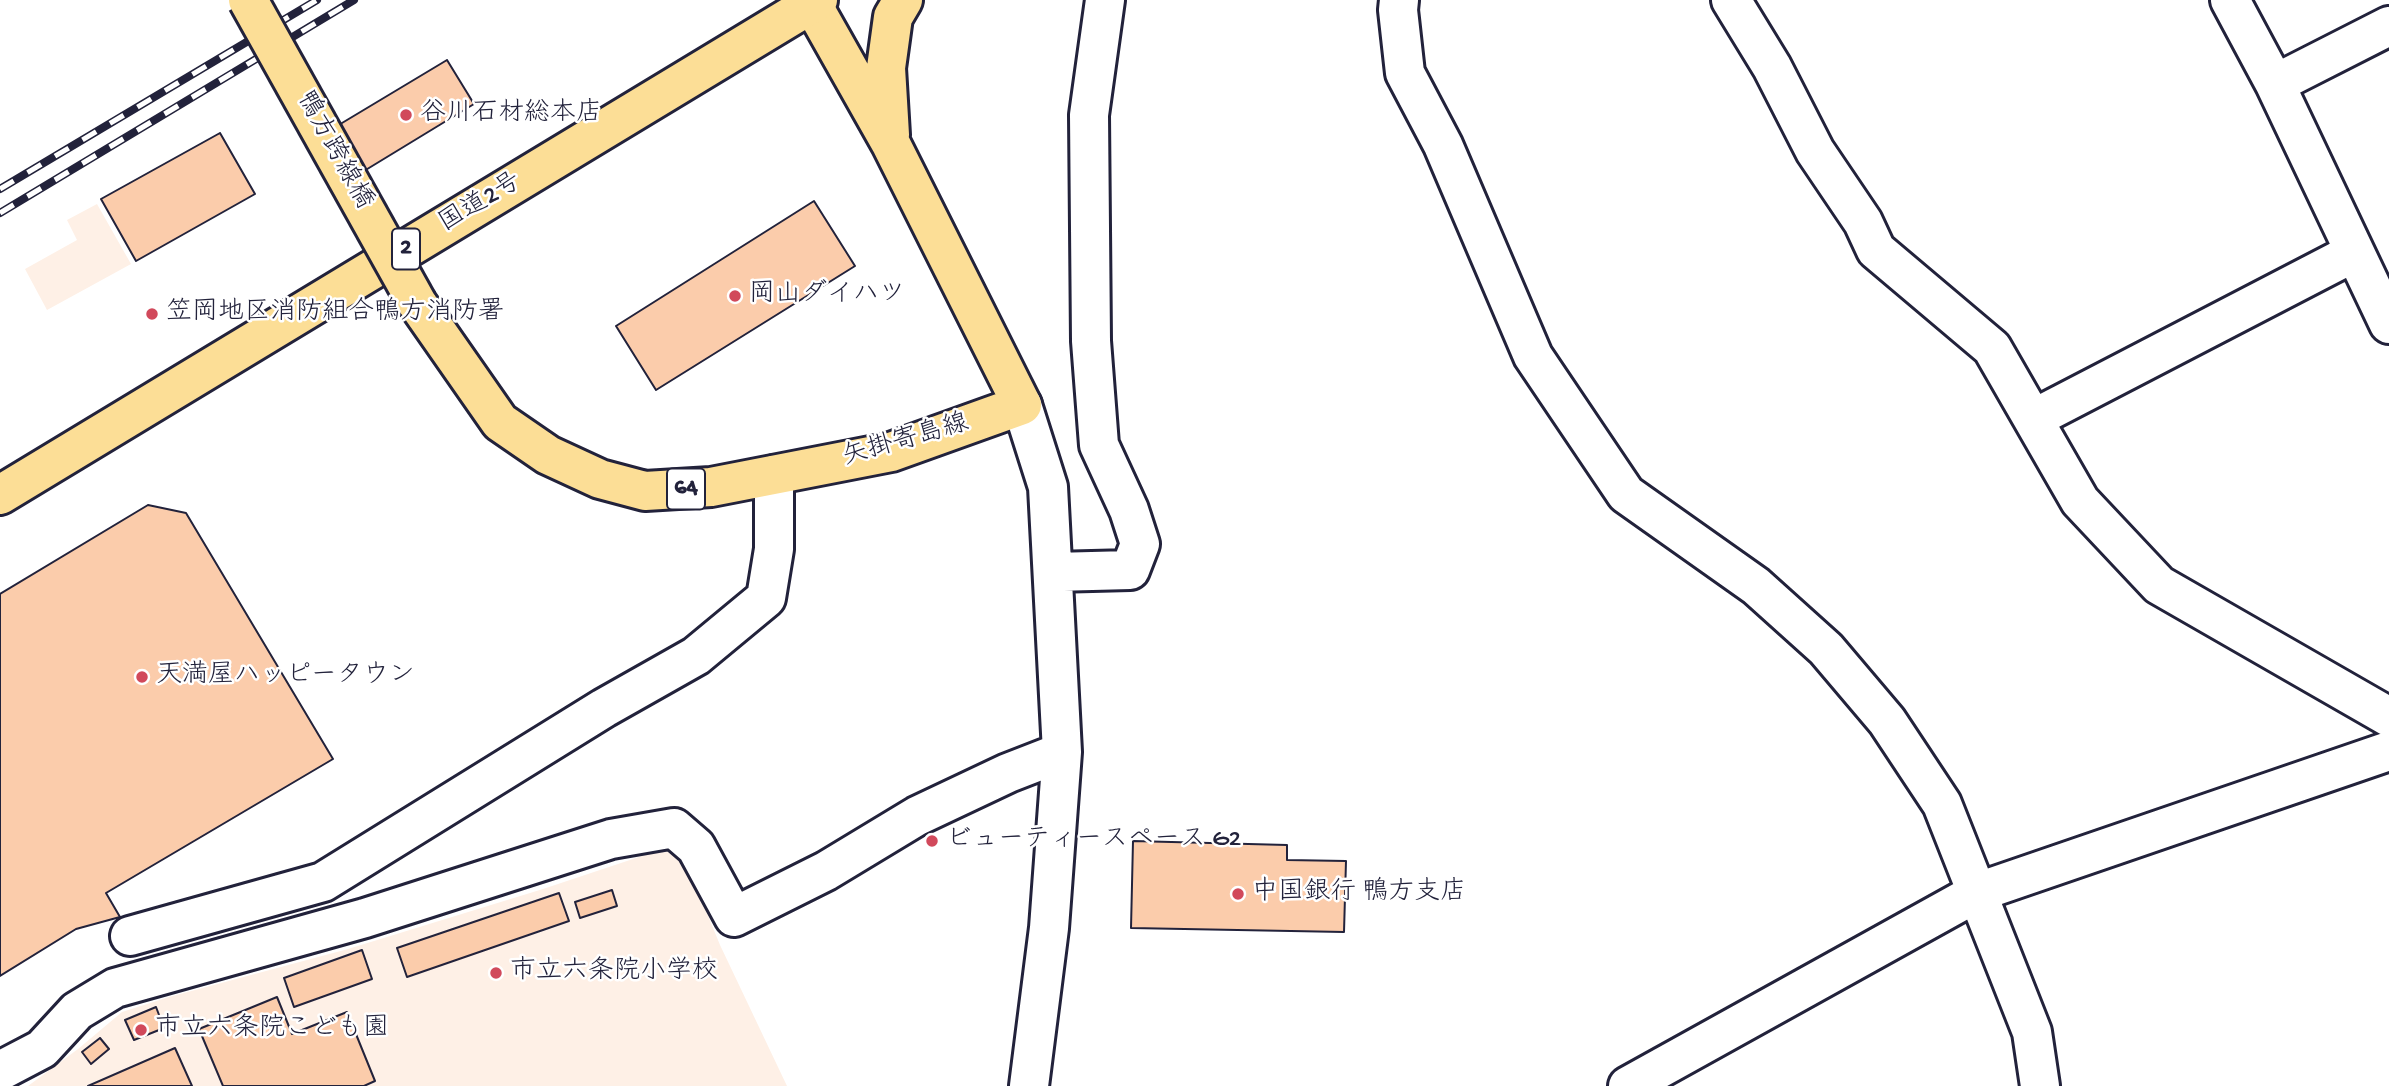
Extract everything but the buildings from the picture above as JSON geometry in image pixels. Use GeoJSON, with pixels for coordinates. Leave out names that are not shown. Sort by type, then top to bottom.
{"type":"FeatureCollection","features":[{"type":"Feature","properties":{"kind":"main road","name":"鴨方跨線橋"},"geometry":{"type":"LineString","coordinates":[[248,0],[417,303]]}},
{"type":"Feature","properties":{"kind":"main road"},"geometry":{"type":"LineString","coordinates":[[891,144],[886,68],[893,17],[903,0]]}},
{"type":"Feature","properties":{"kind":"main road"},"geometry":{"type":"LineString","coordinates":[[815,2],[891,144],[1022,405]]}},
{"type":"Feature","properties":{"kind":"main road","name":"国道2号"},"geometry":{"type":"LineString","coordinates":[[0,495],[815,2]]}},
{"type":"Feature","properties":{"kind":"main road","name":"矢掛寄島線"},"geometry":{"type":"LineString","coordinates":[[417,303],[500,422],[548,455],[600,479],[646,491],[711,487],[891,452],[1022,405]]}},
{"type":"Feature","properties":{"kind":"street"},"geometry":{"type":"LineString","coordinates":[[1054,572],[1130,570],[1140,544],[1129,510],[1099,445],[1091,341],[1088,116],[1105,0]]}},
{"type":"Feature","properties":{"kind":"street"},"geometry":{"type":"LineString","coordinates":[[1399,0],[1405,73],[1443,145],[1533,356],[1626,494],[1756,586],[1826,649],[1887,721],[1942,804],[2032,1032],[2040,1086]]}},
{"type":"Feature","properties":{"kind":"street"},"geometry":{"type":"LineString","coordinates":[[1731,0],[1772,67],[1815,151],[1863,222],[1876,250],[1992,348],[2080,501],[2159,585],[2389,717]]}},
{"type":"Feature","properties":{"kind":"street"},"geometry":{"type":"LineString","coordinates":[[2230,0],[2275,84],[2353,253],[2379,282],[2389,324]]}},
{"type":"Feature","properties":{"kind":"street"},"geometry":{"type":"LineString","coordinates":[[2275,84],[2389,26]]}},
{"type":"Feature","properties":{"kind":"street"},"geometry":{"type":"LineString","coordinates":[[2033,419],[2353,253]]}},
{"type":"Feature","properties":{"kind":"street"},"geometry":{"type":"LineString","coordinates":[[1022,405],[1048,487],[1062,752],[1049,928],[1029,1086]]}},
{"type":"Feature","properties":{"kind":"street"},"geometry":{"type":"LineString","coordinates":[[130,936],[323,882],[604,708],[696,656],[766,598],[774,549],[774,475]]}},
{"type":"Feature","properties":{"kind":"street"},"geometry":{"type":"LineString","coordinates":[[1628,1086],[1978,892],[2389,751]]}},
{"type":"Feature","properties":{"kind":"street"},"geometry":{"type":"LineString","coordinates":[[0,1071],[42,1049],[77,1011],[115,988],[365,918],[611,839],[674,828],[696,847],[734,917],[826,871],[917,816],[1008,773],[1062,752]]}},
{"type":"Feature","properties":{"kind":"shaded area"},"geometry":{"type":"Polygon","coordinates":[[[97,204],[131,264],[47,310],[25,269],[77,240],[67,220],[97,204]]]}},
{"type":"Feature","properties":{"kind":"shaded area","name":"市立六条院小学校"},"geometry":{"type":"Polygon","coordinates":[[[669,847],[689,869],[720,945],[787,1086],[28,1086],[122,1012],[348,949],[669,847]]]}},
{"type":"Feature","properties":{"kind":"railway"},"geometry":{"type":"LineString","coordinates":[[0,189],[317,0]]}},
{"type":"Feature","properties":{"kind":"railway"},"geometry":{"type":"LineString","coordinates":[[0,213],[354,0]]}},
{"type":"Feature","properties":{"kind":"place","name":"谷川石材総本店"},"geometry":{"type":"Point","coordinates":[406,115]}},
{"type":"Feature","properties":{"kind":"place","name":"岡山ダイハツ"},"geometry":{"type":"Point","coordinates":[735,296]}},
{"type":"Feature","properties":{"kind":"place","name":"笠岡地区消防組合鴨方消防署"},"geometry":{"type":"Point","coordinates":[152,314]}},
{"type":"Feature","properties":{"kind":"place","name":"天満屋ハッピータウン"},"geometry":{"type":"Point","coordinates":[142,677]}},
{"type":"Feature","properties":{"kind":"place","name":"ビューティースペース G2"},"geometry":{"type":"Point","coordinates":[932,841]}},
{"type":"Feature","properties":{"kind":"place","name":"中国銀行 鴨方支店"},"geometry":{"type":"Point","coordinates":[1238,894]}},
{"type":"Feature","properties":{"kind":"place","name":"市立六条院小学校"},"geometry":{"type":"Point","coordinates":[496,973]}},
{"type":"Feature","properties":{"kind":"place","name":"市立六条院こども園"},"geometry":{"type":"Point","coordinates":[141,1030]}}]}
